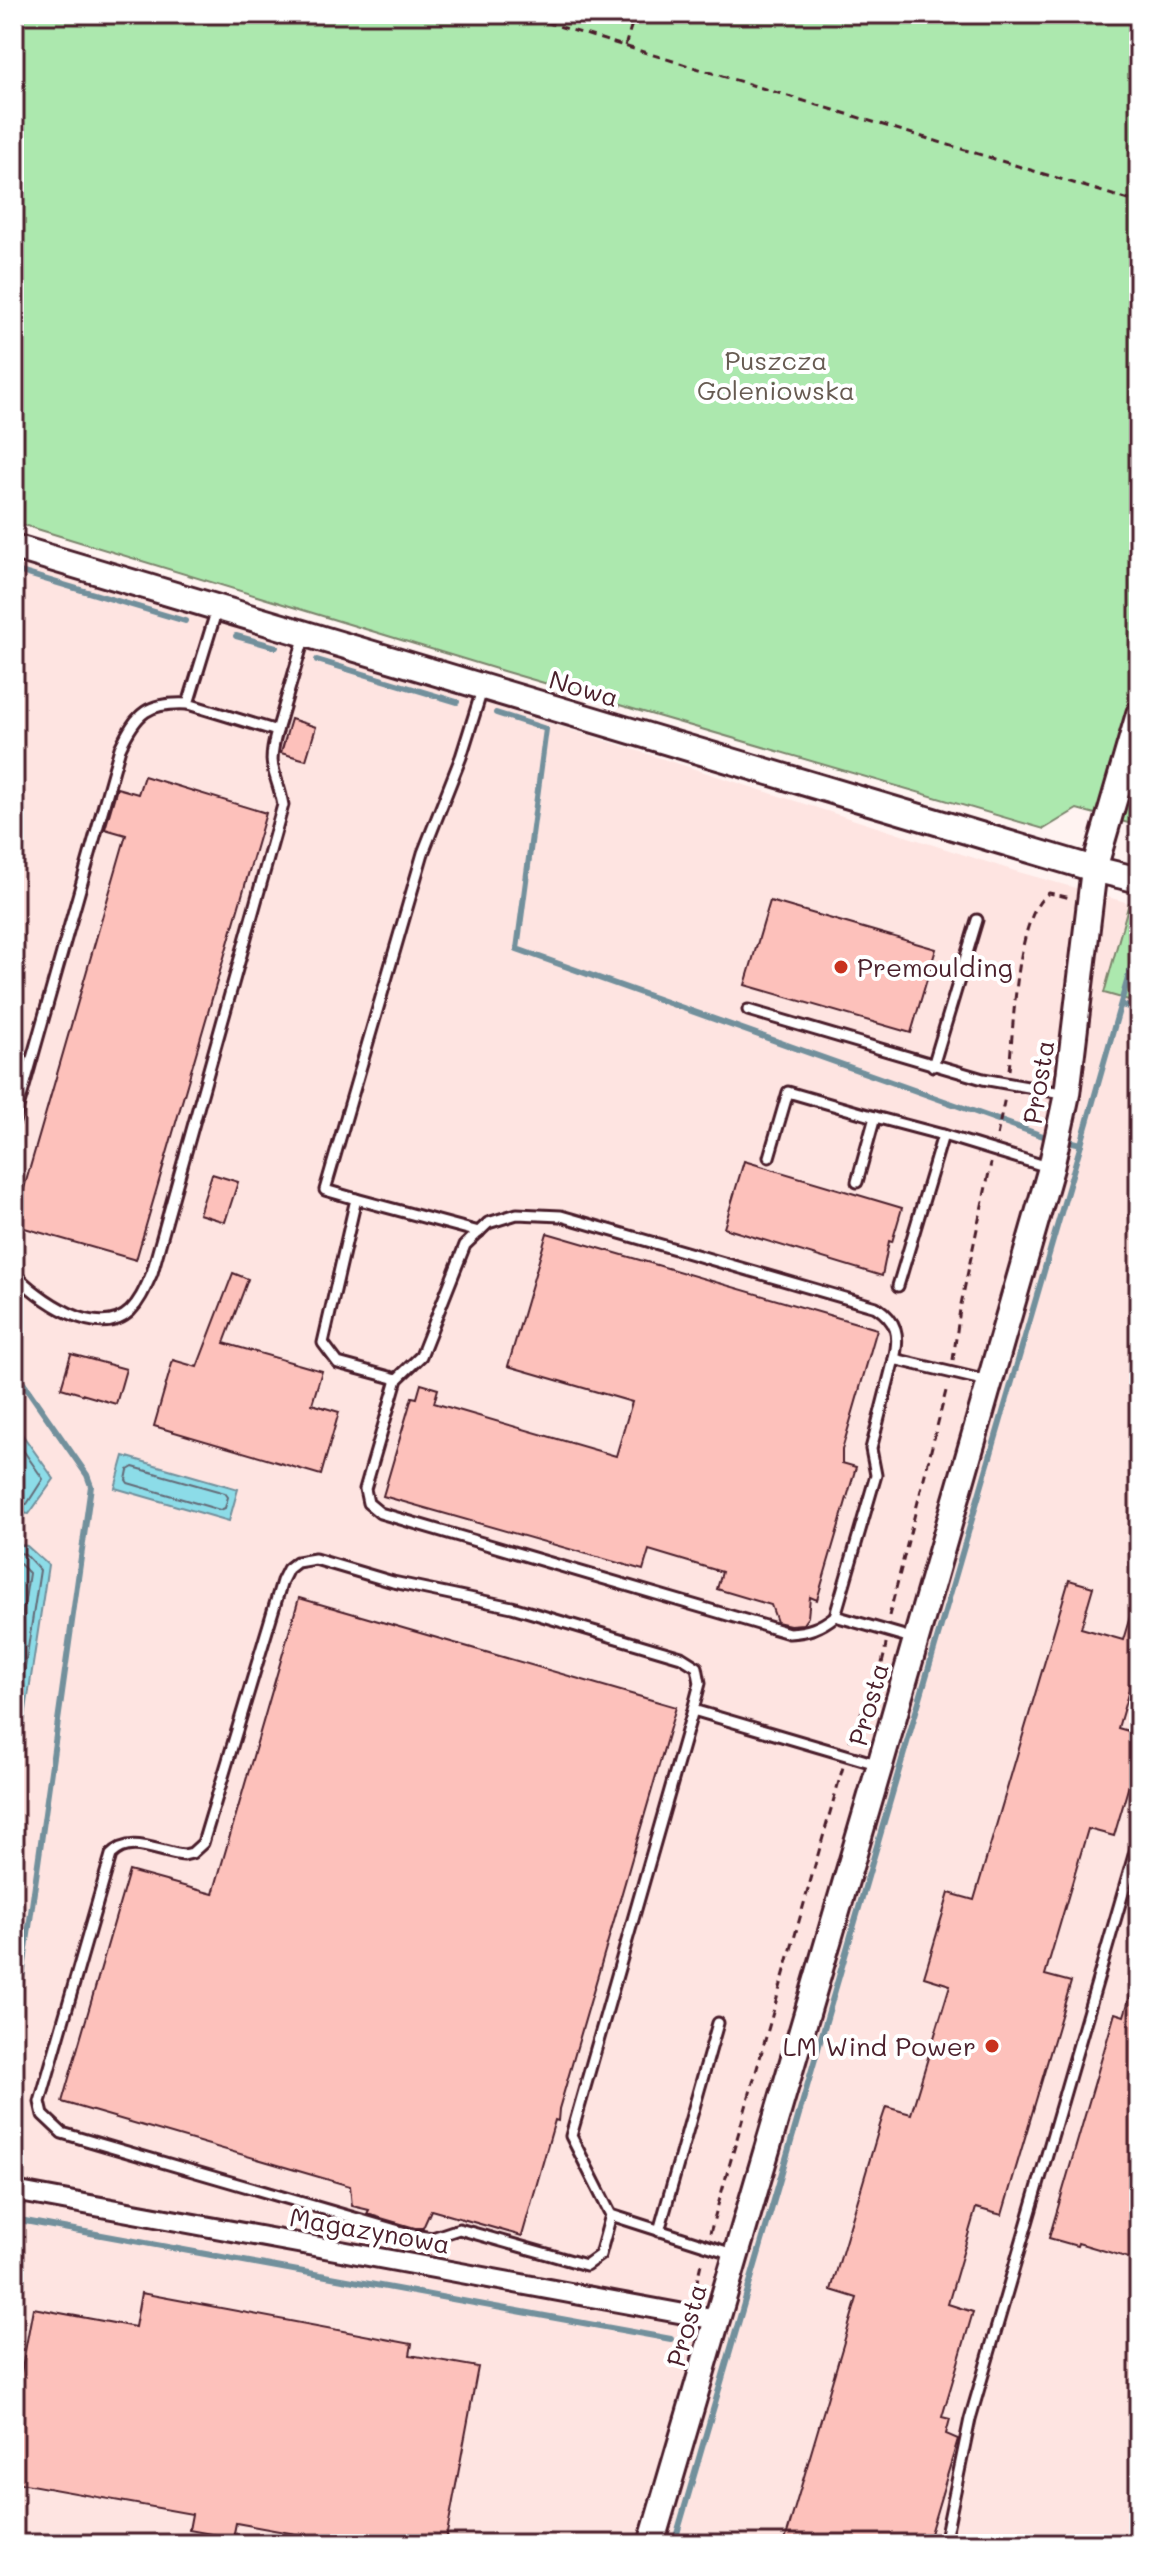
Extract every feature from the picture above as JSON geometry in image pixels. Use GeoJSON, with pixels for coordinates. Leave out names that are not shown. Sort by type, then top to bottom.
{"type":"FeatureCollection","features":[{"type":"Feature","properties":{"kind":"street","name":"Nowa"},"geometry":{"type":"LineString","coordinates":[[14,547],[1139,880]]}},
{"type":"Feature","properties":{"kind":"street","name":"Prosta"},"geometry":{"type":"LineString","coordinates":[[651,2544],[880,1765],[1051,1168],[1067,1094],[1094,869],[1139,714]]}},
{"type":"Feature","properties":{"kind":"street","name":"Magazynowa"},"geometry":{"type":"LineString","coordinates":[[14,2191],[717,2320]]}},
{"type":"Feature","properties":{"kind":"lane"},"geometry":{"type":"LineString","coordinates":[[188,704],[217,609]]}},
{"type":"Feature","properties":{"kind":"lane"},"geometry":{"type":"LineString","coordinates":[[14,1273],[29,1289],[48,1302],[98,1322],[117,1320],[129,1312],[142,1296],[152,1273],[283,805],[270,754],[305,635]]}},
{"type":"Feature","properties":{"kind":"lane"},"geometry":{"type":"LineString","coordinates":[[479,1232],[325,1190],[423,853],[461,757],[483,687]]}},
{"type":"Feature","properties":{"kind":"lane"},"geometry":{"type":"LineString","coordinates":[[14,1122],[120,748],[143,712],[163,703],[188,704],[277,731]]}},
{"type":"Feature","properties":{"kind":"lane"},"geometry":{"type":"LineString","coordinates":[[933,1066],[977,920]]}},
{"type":"Feature","properties":{"kind":"lane"},"geometry":{"type":"LineString","coordinates":[[748,1010],[933,1066],[1067,1094]]}},
{"type":"Feature","properties":{"kind":"lane"},"geometry":{"type":"LineString","coordinates":[[769,1157],[788,1092],[1051,1168]]}},
{"type":"Feature","properties":{"kind":"lane"},"geometry":{"type":"LineString","coordinates":[[857,1182],[875,1117]]}},
{"type":"Feature","properties":{"kind":"lane"},"geometry":{"type":"LineString","coordinates":[[898,1286],[943,1135]]}},
{"type":"Feature","properties":{"kind":"lane"},"geometry":{"type":"LineString","coordinates":[[356,1199],[323,1343],[338,1363],[397,1379]]}},
{"type":"Feature","properties":{"kind":"lane"},"geometry":{"type":"LineString","coordinates":[[517,1214],[561,1216],[876,1307],[888,1315],[897,1329],[898,1344],[871,1449],[876,1475],[835,1616],[808,1632],[789,1633],[380,1513],[368,1503],[365,1489],[397,1379],[421,1356],[465,1245],[479,1232],[488,1223],[517,1214]]}},
{"type":"Feature","properties":{"kind":"lane"},"geometry":{"type":"LineString","coordinates":[[894,1359],[991,1382]]}},
{"type":"Feature","properties":{"kind":"lane"},"geometry":{"type":"LineString","coordinates":[[315,1559],[393,1582],[512,1607],[681,1657],[697,1667],[700,1683],[693,1710],[571,2136],[611,2215],[600,2255],[586,2265],[459,2229],[432,2238],[413,2235],[62,2133],[43,2115],[40,2102],[111,1855],[125,1845],[136,1844],[184,1855],[192,1853],[203,1843],[282,1581],[288,1569],[297,1562],[315,1559]]}},
{"type":"Feature","properties":{"kind":"lane"},"geometry":{"type":"LineString","coordinates":[[835,1616],[916,1639]]}},
{"type":"Feature","properties":{"kind":"lane"},"geometry":{"type":"LineString","coordinates":[[693,1710],[880,1765]]}},
{"type":"Feature","properties":{"kind":"lane"},"geometry":{"type":"LineString","coordinates":[[944,2544],[970,2419],[1139,1838]]}},
{"type":"Feature","properties":{"kind":"lane"},"geometry":{"type":"LineString","coordinates":[[659,2231],[718,2023]]}},
{"type":"Feature","properties":{"kind":"lane"},"geometry":{"type":"LineString","coordinates":[[611,2215],[736,2256]]}},
{"type":"Feature","properties":{"kind":"path"},"geometry":{"type":"LineString","coordinates":[[519,14],[1139,203]]}},
{"type":"Feature","properties":{"kind":"path"},"geometry":{"type":"LineString","coordinates":[[625,46],[635,14]]}},
{"type":"Feature","properties":{"kind":"path"},"geometry":{"type":"LineString","coordinates":[[690,2315],[706,2245],[745,2117],[752,2079],[846,1755],[854,1729],[884,1665],[887,1630],[950,1372],[960,1309],[1008,1083],[1023,937],[1039,899],[1049,893],[1075,899]]}},
{"type":"Feature","properties":{"kind":"shaded area"},"geometry":{"type":"Polygon","coordinates":[[[14,559],[588,735],[1015,871],[1129,903],[1104,993],[1139,1003],[1139,2544],[14,2544],[14,559]]]}},
{"type":"Feature","properties":{"kind":"green space","name":"Puszcza Goleniowska"},"geometry":{"type":"Polygon","coordinates":[[[14,14],[1139,14],[1139,826],[1077,809],[1044,829],[503,671],[14,522],[14,14]]]}},
{"type":"Feature","properties":{"kind":"green space"},"geometry":{"type":"Polygon","coordinates":[[[1129,903],[1139,907],[1139,1003],[1104,993],[1129,903]]]}},
{"type":"Feature","properties":{"kind":"water"},"geometry":{"type":"Polygon","coordinates":[[[14,1423],[54,1479],[29,1514],[14,1512],[14,1423]]]}},
{"type":"Feature","properties":{"kind":"water"},"geometry":{"type":"Polygon","coordinates":[[[124,1456],[238,1489],[229,1521],[115,1488],[124,1456]]]}},
{"type":"Feature","properties":{"kind":"water"},"geometry":{"type":"Polygon","coordinates":[[[14,1544],[27,1546],[48,1565],[15,1783],[14,1544]]]}},
{"type":"Feature","properties":{"kind":"building"},"geometry":{"type":"Polygon","coordinates":[[[291,719],[316,727],[306,760],[281,753],[291,719]]]}},
{"type":"Feature","properties":{"kind":"building"},"geometry":{"type":"Polygon","coordinates":[[[144,776],[266,813],[136,1260],[14,1223],[126,835],[105,829],[117,788],[138,794],[144,776]]]}},
{"type":"Feature","properties":{"kind":"building","name":"Premoulding"},"geometry":{"type":"Polygon","coordinates":[[[770,901],[936,949],[911,1033],[745,985],[770,901]]]}},
{"type":"Feature","properties":{"kind":"building"},"geometry":{"type":"Polygon","coordinates":[[[744,1161],[902,1208],[892,1242],[889,1241],[882,1276],[724,1228],[744,1161]]]}},
{"type":"Feature","properties":{"kind":"building"},"geometry":{"type":"Polygon","coordinates":[[[212,1174],[238,1182],[225,1222],[199,1214],[212,1174]]]}},
{"type":"Feature","properties":{"kind":"building"},"geometry":{"type":"Polygon","coordinates":[[[547,1233],[877,1329],[842,1450],[842,1463],[856,1467],[817,1600],[810,1597],[808,1617],[803,1624],[777,1622],[771,1605],[717,1589],[722,1572],[649,1550],[643,1570],[383,1496],[412,1397],[417,1398],[421,1384],[438,1389],[434,1403],[616,1456],[632,1402],[508,1366],[547,1233]]]}},
{"type":"Feature","properties":{"kind":"building"},"geometry":{"type":"Polygon","coordinates":[[[233,1273],[248,1279],[224,1343],[322,1371],[312,1404],[339,1412],[321,1475],[154,1426],[173,1360],[197,1367],[233,1273]]]}},
{"type":"Feature","properties":{"kind":"building"},"geometry":{"type":"Polygon","coordinates":[[[71,1354],[126,1369],[116,1404],[61,1388],[71,1354]]]}},
{"type":"Feature","properties":{"kind":"building","name":"LM Wind Power"},"geometry":{"type":"Polygon","coordinates":[[[1069,1580],[1093,1587],[1081,1628],[1123,1640],[1135,1600],[1139,1601],[1139,1656],[1118,1728],[1139,1734],[1139,1751],[1114,1836],[1088,1829],[1045,1975],[1071,1982],[1002,2215],[976,2208],[948,2304],[973,2312],[942,2417],[950,2419],[946,2434],[958,2439],[927,2544],[784,2544],[857,2298],[831,2290],[886,2107],[911,2114],[950,1985],[924,1977],[949,1893],[974,1900],[1069,1580]]]}},
{"type":"Feature","properties":{"kind":"building"},"geometry":{"type":"Polygon","coordinates":[[[299,1598],[676,1707],[558,2121],[555,2120],[522,2236],[431,2210],[423,2228],[415,2228],[367,2214],[369,2210],[352,2206],[350,2186],[62,2102],[129,1871],[213,1894],[299,1598]]]}},
{"type":"Feature","properties":{"kind":"building"},"geometry":{"type":"Polygon","coordinates":[[[1135,1980],[1139,1980],[1139,2261],[1049,2238],[1115,2013],[1124,2016],[1135,1980]]]}},
{"type":"Feature","properties":{"kind":"building"},"geometry":{"type":"Polygon","coordinates":[[[141,2293],[412,2344],[410,2355],[478,2367],[445,2544],[350,2544],[236,2523],[233,2538],[189,2530],[192,2514],[14,2482],[14,2411],[33,2308],[135,2327],[141,2293]]]}},
{"type":"Feature","properties":{"kind":"waterway"},"geometry":{"type":"LineString","coordinates":[[14,570],[185,621]]}},
{"type":"Feature","properties":{"kind":"waterway"},"geometry":{"type":"LineString","coordinates":[[236,636],[276,647]]}},
{"type":"Feature","properties":{"kind":"waterway"},"geometry":{"type":"LineString","coordinates":[[317,660],[457,702]]}},
{"type":"Feature","properties":{"kind":"waterway"},"geometry":{"type":"LineString","coordinates":[[496,713],[546,729],[517,949],[1043,1136]]}},
{"type":"Feature","properties":{"kind":"waterway"},"geometry":{"type":"LineString","coordinates":[[1073,1142],[1081,1144],[1139,939]]}},
{"type":"Feature","properties":{"kind":"waterway"},"geometry":{"type":"LineString","coordinates":[[1122,1005],[1139,1010]]}},
{"type":"Feature","properties":{"kind":"waterway"},"geometry":{"type":"LineString","coordinates":[[674,2544],[1081,1144]]}},
{"type":"Feature","properties":{"kind":"waterway"},"geometry":{"type":"LineString","coordinates":[[14,1370],[87,1475],[91,1486],[14,2034]]}},
{"type":"Feature","properties":{"kind":"waterway"},"geometry":{"type":"LineString","coordinates":[[14,2219],[671,2339]]}},
{"type":"Feature","properties":{"kind":"place","name":"Premoulding"},"geometry":{"type":"Point","coordinates":[841,967]}},
{"type":"Feature","properties":{"kind":"place","name":"LM Wind Power"},"geometry":{"type":"Point","coordinates":[992,2046]}}]}
